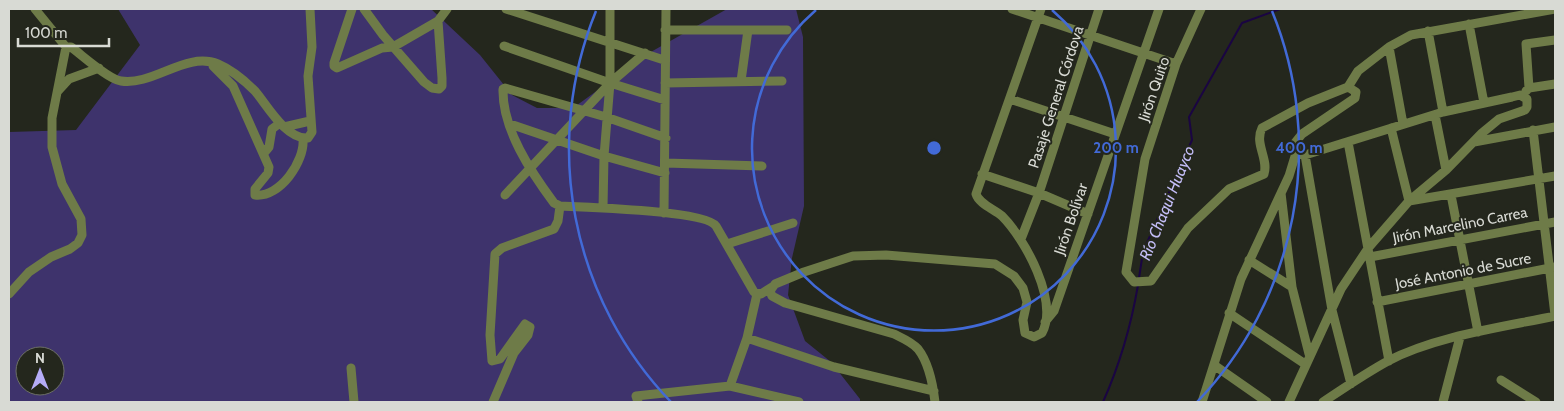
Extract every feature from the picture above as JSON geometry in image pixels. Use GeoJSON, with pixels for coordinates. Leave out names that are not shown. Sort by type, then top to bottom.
{"type":"FeatureCollection","features":[{"type":"Feature","properties":{"kind":"street"},"geometry":{"type":"LineString","coordinates":[[35,9],[66,47],[71,47],[114,78],[129,81],[200,60],[208,61],[231,71],[244,80],[282,125],[303,139]]}},
{"type":"Feature","properties":{"kind":"street"},"geometry":{"type":"LineString","coordinates":[[303,139],[308,138],[312,132],[308,76],[312,47],[310,9]]}},
{"type":"Feature","properties":{"kind":"street"},"geometry":{"type":"LineString","coordinates":[[352,9],[334,66],[340,68],[382,48],[393,47],[438,21],[447,9]]}},
{"type":"Feature","properties":{"kind":"street"},"geometry":{"type":"LineString","coordinates":[[364,9],[383,35],[424,82],[432,88],[439,89],[442,86],[442,78],[438,21]]}},
{"type":"Feature","properties":{"kind":"street"},"geometry":{"type":"LineString","coordinates":[[506,9],[664,60]]}},
{"type":"Feature","properties":{"kind":"street"},"geometry":{"type":"LineString","coordinates":[[603,208],[606,117],[610,84],[608,41],[610,9]]}},
{"type":"Feature","properties":{"kind":"street"},"geometry":{"type":"LineString","coordinates":[[664,213],[666,163],[664,60],[666,9]]}},
{"type":"Feature","properties":{"kind":"street"},"geometry":{"type":"LineString","coordinates":[[1012,9],[1039,13],[1090,37],[1176,64]]}},
{"type":"Feature","properties":{"kind":"street","name":"Pasaje General Córdova"},"geometry":{"type":"LineString","coordinates":[[1021,239],[1039,193],[1099,9]]}},
{"type":"Feature","properties":{"kind":"street","name":"Jirón Bolívar"},"geometry":{"type":"LineString","coordinates":[[772,287],[804,272],[853,256],[886,255],[995,264],[1014,276],[1023,288],[1027,302],[1023,320],[1025,333],[1029,336],[1039,336],[1044,329],[1045,322],[1054,311],[1159,9]]}},
{"type":"Feature","properties":{"kind":"street","name":"Jirón Quito"},"geometry":{"type":"LineString","coordinates":[[1201,9],[1176,64],[1140,181],[1135,224],[1126,272],[1134,282],[1144,283],[1151,281],[1188,228],[1229,189],[1264,174],[1266,168],[1259,142],[1262,128],[1308,103],[1348,87]]}},
{"type":"Feature","properties":{"kind":"street"},"geometry":{"type":"LineString","coordinates":[[1351,384],[1332,310],[1301,154],[1294,144],[1298,138],[1355,98],[1356,92],[1348,87],[1358,71],[1390,47],[1411,35],[1555,9]]}},
{"type":"Feature","properties":{"kind":"street"},"geometry":{"type":"LineString","coordinates":[[1039,13],[982,174],[976,197],[1000,215],[1021,239],[1033,262],[1041,285],[1045,322]]}},
{"type":"Feature","properties":{"kind":"street"},"geometry":{"type":"LineString","coordinates":[[1470,24],[1484,103]]}},
{"type":"Feature","properties":{"kind":"street"},"geometry":{"type":"LineString","coordinates":[[666,30],[787,30]]}},
{"type":"Feature","properties":{"kind":"street"},"geometry":{"type":"LineString","coordinates":[[741,81],[748,30]]}},
{"type":"Feature","properties":{"kind":"street"},"geometry":{"type":"LineString","coordinates":[[1428,31],[1446,170]]}},
{"type":"Feature","properties":{"kind":"street"},"geometry":{"type":"LineString","coordinates":[[382,48],[383,35]]}},
{"type":"Feature","properties":{"kind":"street"},"geometry":{"type":"LineString","coordinates":[[1529,88],[1526,44],[1555,40]]}},
{"type":"Feature","properties":{"kind":"street"},"geometry":{"type":"LineString","coordinates":[[504,46],[610,84],[665,100]]}},
{"type":"Feature","properties":{"kind":"street"},"geometry":{"type":"LineString","coordinates":[[9,294],[29,272],[51,257],[70,249],[78,243],[82,235],[81,219],[62,184],[52,147],[52,118],[66,47]]}},
{"type":"Feature","properties":{"kind":"street"},"geometry":{"type":"LineString","coordinates":[[1390,47],[1403,124]]}},
{"type":"Feature","properties":{"kind":"street"},"geometry":{"type":"LineString","coordinates":[[505,195],[610,84],[645,53]]}},
{"type":"Feature","properties":{"kind":"street"},"geometry":{"type":"LineString","coordinates":[[208,61],[232,86],[264,152],[269,168],[268,173],[255,189],[258,196],[276,188],[292,174],[303,152],[303,139]]}},
{"type":"Feature","properties":{"kind":"street"},"geometry":{"type":"LineString","coordinates":[[56,94],[69,79],[99,68]]}},
{"type":"Feature","properties":{"kind":"street"},"geometry":{"type":"LineString","coordinates":[[665,83],[782,81]]}},
{"type":"Feature","properties":{"kind":"street"},"geometry":{"type":"LineString","coordinates":[[1202,402],[1229,313],[1249,260],[1301,154],[1348,142],[1439,114],[1520,96],[1529,88],[1555,84]]}},
{"type":"Feature","properties":{"kind":"street"},"geometry":{"type":"LineString","coordinates":[[666,138],[586,110],[505,88],[503,107],[529,169],[554,203],[560,206],[664,213],[714,222],[751,289],[757,294]]}},
{"type":"Feature","properties":{"kind":"street"},"geometry":{"type":"LineString","coordinates":[[1289,402],[1309,354],[1341,289],[1369,246],[1409,201],[1446,170],[1499,119],[1525,110],[1527,99],[1520,96]]}},
{"type":"Feature","properties":{"kind":"street"},"geometry":{"type":"LineString","coordinates":[[1010,99],[1115,134]]}},
{"type":"Feature","properties":{"kind":"street"},"geometry":{"type":"LineString","coordinates":[[264,152],[269,147],[272,129],[282,125],[310,121]]}},
{"type":"Feature","properties":{"kind":"street"},"geometry":{"type":"LineString","coordinates":[[510,124],[604,156],[665,173]]}},
{"type":"Feature","properties":{"kind":"street"},"geometry":{"type":"LineString","coordinates":[[1474,142],[1555,127]]}},
{"type":"Feature","properties":{"kind":"street"},"geometry":{"type":"LineString","coordinates":[[1391,128],[1409,201]]}},
{"type":"Feature","properties":{"kind":"street"},"geometry":{"type":"LineString","coordinates":[[1323,402],[1389,361],[1478,332],[1555,315],[1552,267],[1544,223],[1533,130]]}},
{"type":"Feature","properties":{"kind":"street"},"geometry":{"type":"LineString","coordinates":[[1348,142],[1369,246],[1377,302],[1389,361]]}},
{"type":"Feature","properties":{"kind":"street"},"geometry":{"type":"LineString","coordinates":[[666,163],[762,166]]}},
{"type":"Feature","properties":{"kind":"street"},"geometry":{"type":"LineString","coordinates":[[982,174],[1039,193],[1088,214]]}},
{"type":"Feature","properties":{"kind":"street"},"geometry":{"type":"LineString","coordinates":[[1409,201],[1555,176]]}},
{"type":"Feature","properties":{"kind":"street"},"geometry":{"type":"LineString","coordinates":[[1281,193],[1292,287],[1309,354]]}},
{"type":"Feature","properties":{"kind":"street"},"geometry":{"type":"LineString","coordinates":[[1450,195],[1478,332]]}},
{"type":"Feature","properties":{"kind":"street"},"geometry":{"type":"LineString","coordinates":[[493,402],[514,354],[528,335],[530,327],[525,324],[500,359],[492,361],[490,335],[496,254],[502,248],[554,229],[558,221],[560,206]]}},
{"type":"Feature","properties":{"kind":"street","name":"Jirón Marcelino Carrea"},"geometry":{"type":"LineString","coordinates":[[1370,257],[1555,222]]}},
{"type":"Feature","properties":{"kind":"street"},"geometry":{"type":"LineString","coordinates":[[726,244],[793,223]]}},
{"type":"Feature","properties":{"kind":"street"},"geometry":{"type":"LineString","coordinates":[[1249,260],[1292,287]]}},
{"type":"Feature","properties":{"kind":"street","name":"José Antonio de Sucre"},"geometry":{"type":"LineString","coordinates":[[1377,302],[1552,267]]}},
{"type":"Feature","properties":{"kind":"street"},"geometry":{"type":"LineString","coordinates":[[757,294],[772,287],[772,296],[777,300],[894,334],[908,342],[918,349],[929,372],[935,402]]}},
{"type":"Feature","properties":{"kind":"street"},"geometry":{"type":"LineString","coordinates":[[730,386],[747,338],[757,294]]}},
{"type":"Feature","properties":{"kind":"street"},"geometry":{"type":"LineString","coordinates":[[1229,313],[1305,364]]}},
{"type":"Feature","properties":{"kind":"street"},"geometry":{"type":"LineString","coordinates":[[1444,402],[1460,337]]}},
{"type":"Feature","properties":{"kind":"street"},"geometry":{"type":"LineString","coordinates":[[747,338],[834,367],[934,392]]}},
{"type":"Feature","properties":{"kind":"street"},"geometry":{"type":"LineString","coordinates":[[1214,365],[1267,402]]}},
{"type":"Feature","properties":{"kind":"street"},"geometry":{"type":"LineString","coordinates":[[351,368],[354,402]]}},
{"type":"Feature","properties":{"kind":"street"},"geometry":{"type":"LineString","coordinates":[[1501,380],[1536,402]]}},
{"type":"Feature","properties":{"kind":"street"},"geometry":{"type":"LineString","coordinates":[[638,402],[636,396],[730,386],[799,402]]}},
{"type":"Feature","properties":{"kind":"shaded area"},"geometry":{"type":"Polygon","coordinates":[[[118,9],[431,9],[480,55],[512,95],[537,108],[573,108],[649,53],[727,9],[796,9],[803,37],[804,206],[792,258],[788,295],[805,341],[831,362],[860,399],[860,402],[9,402],[9,132],[76,130],[140,45],[118,9]]]}},
{"type":"Feature","properties":{"kind":"waterway","name":"Río Chaqui Huayco"},"geometry":{"type":"LineString","coordinates":[[1139,278],[1143,252],[1192,140],[1189,117],[1242,23],[1280,9]]}},
{"type":"Feature","properties":{"kind":"waterway","name":"Río Chaqui Huayco"},"geometry":{"type":"LineString","coordinates":[[1103,402],[1124,345],[1138,285]]}}]}
